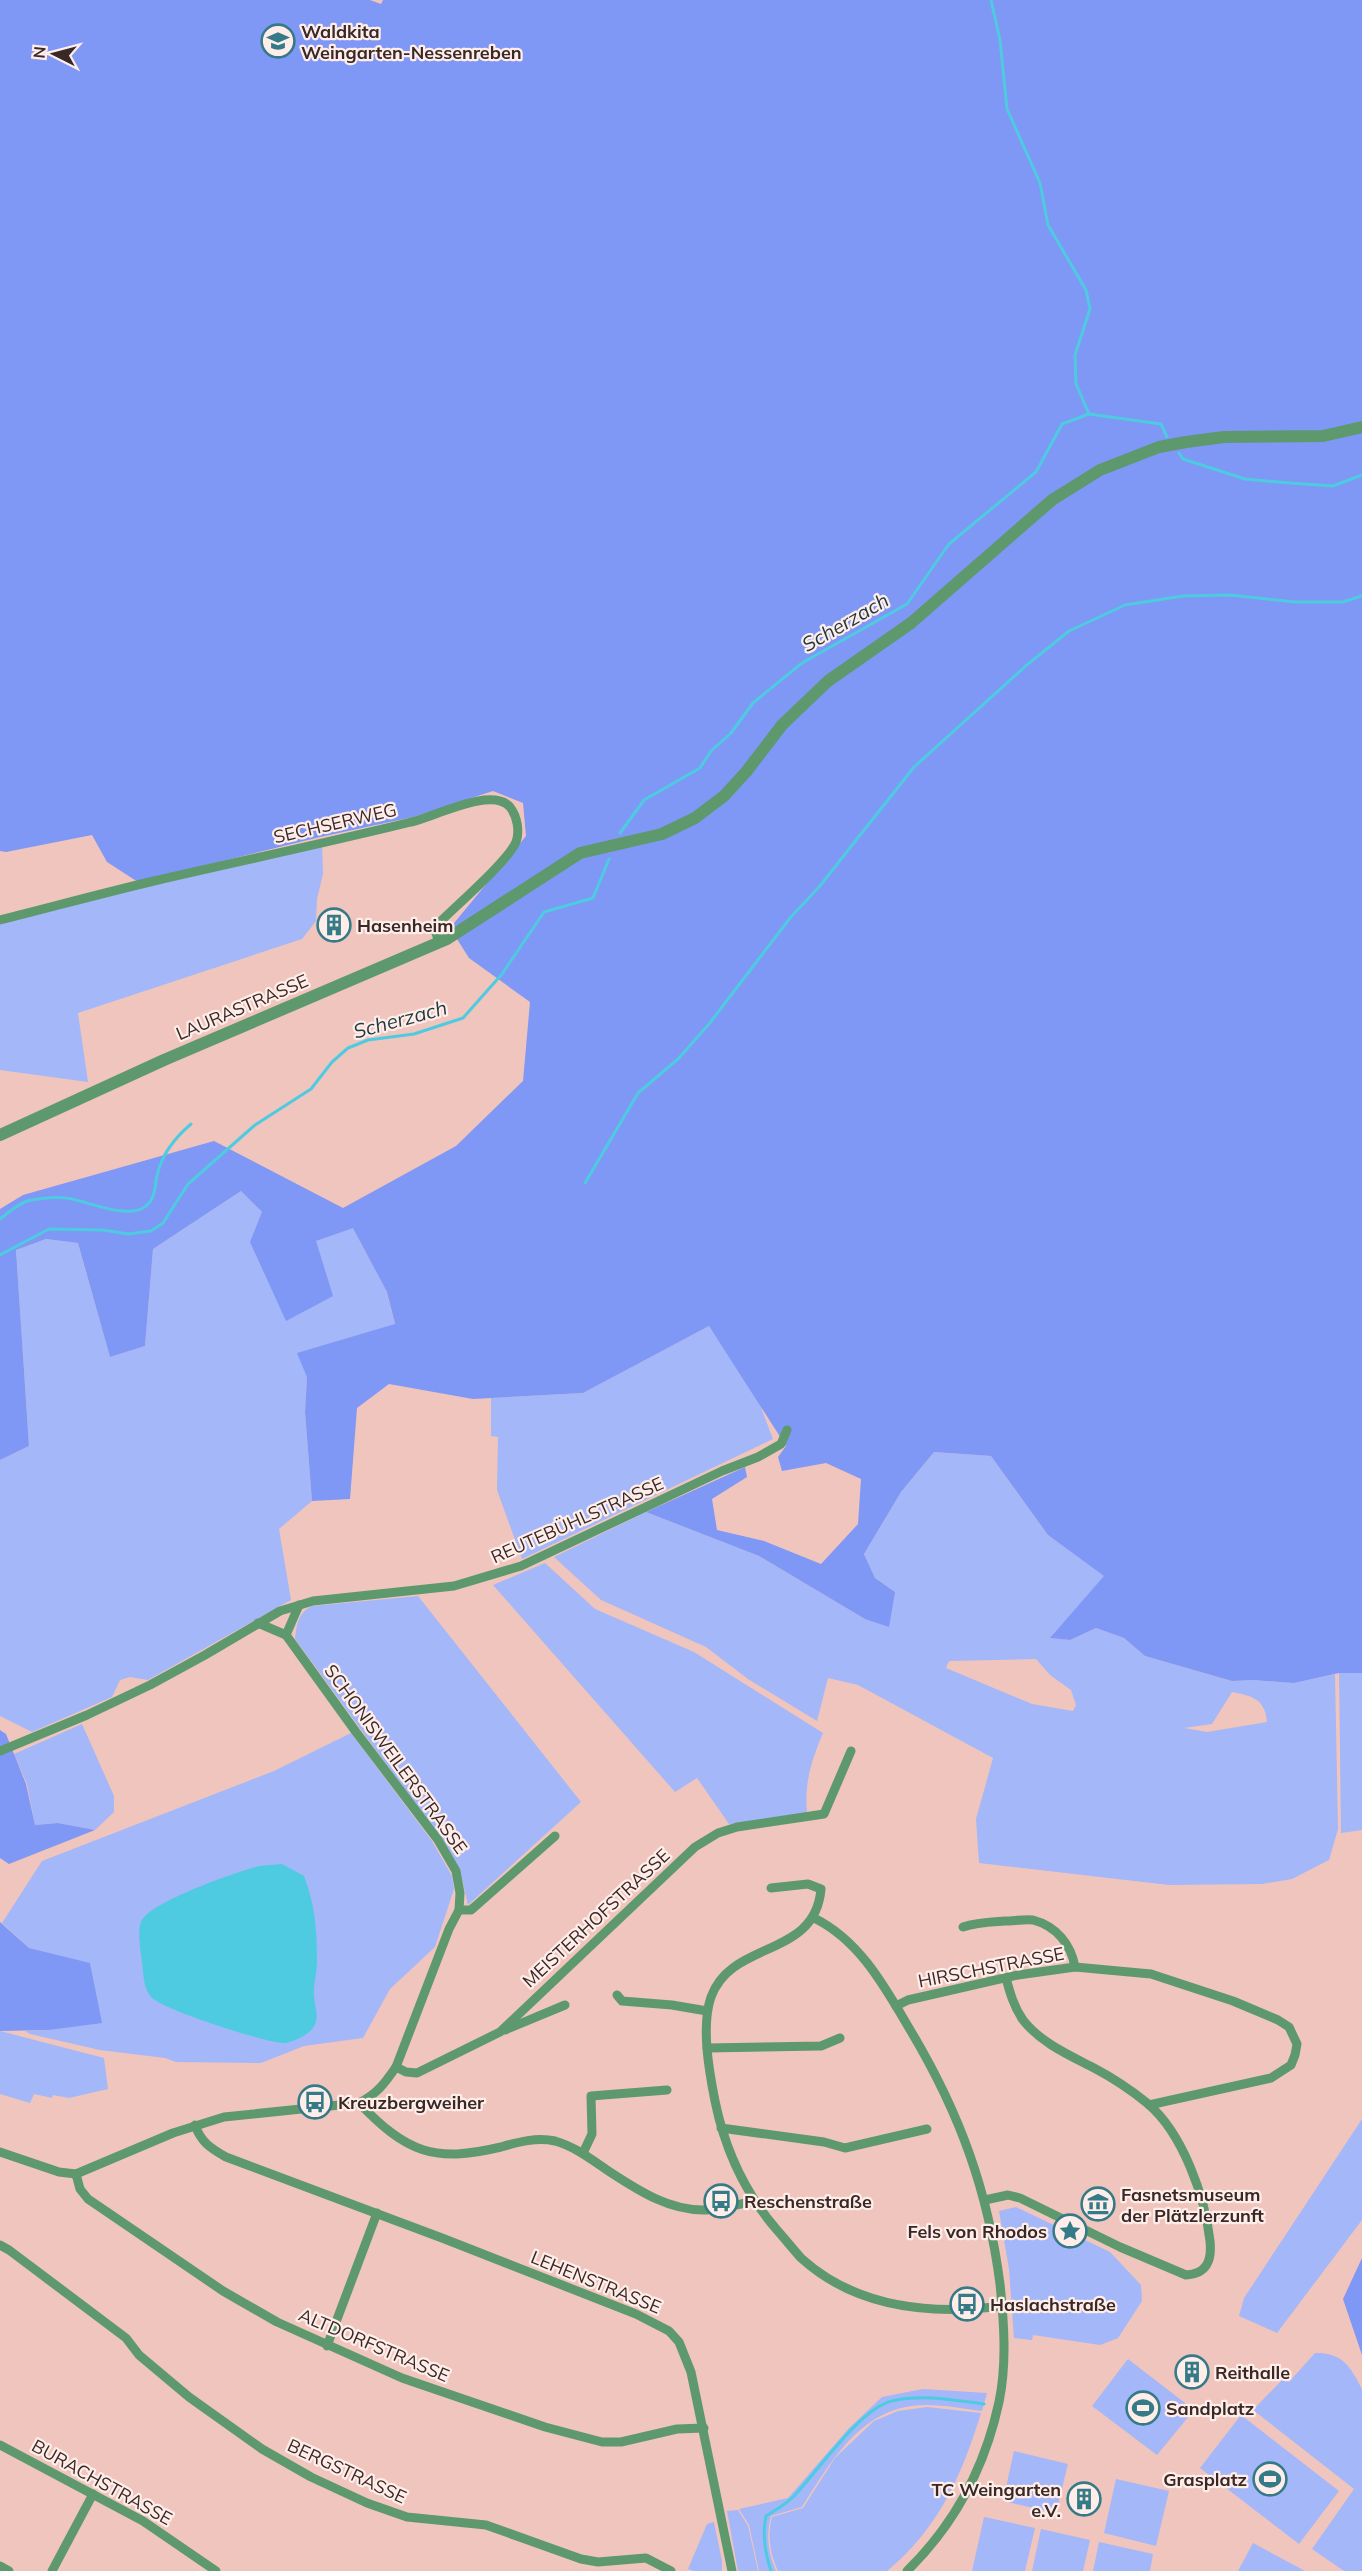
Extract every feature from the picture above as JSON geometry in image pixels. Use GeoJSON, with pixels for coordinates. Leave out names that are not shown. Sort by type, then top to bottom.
{"type":"FeatureCollection","features":[{"type":"Feature","properties":{"kind":"street","name":"LAURASTRASSE"},"geometry":{"type":"LineString","coordinates":[[0,1135],[164,1060],[439,943],[496,909],[580,853],[662,834],[695,818],[724,796],[746,772],[782,725],[828,681],[911,623],[1052,500],[1100,470],[1159,447],[1186,442],[1224,437],[1323,436],[1362,427]]}},
{"type":"Feature","properties":{"kind":"street","name":"SECHSERWEG"},"geometry":{"type":"LineString","coordinates":[[0,920],[414,821],[484,799],[499,800],[509,806],[515,818],[518,827],[516,842],[441,921],[436,933],[439,943]]}},
{"type":"Feature","properties":{"kind":"street","name":"REUTEBÜHLSTRASSE"},"geometry":{"type":"LineString","coordinates":[[0,1751],[87,1715],[150,1684],[205,1656],[280,1611],[313,1601],[454,1586],[521,1566],[722,1471],[758,1457],[781,1444],[787,1430]]}},
{"type":"Feature","properties":{"kind":"street"},"geometry":{"type":"LineString","coordinates":[[258,1623],[286,1635],[299,1605]]}},
{"type":"Feature","properties":{"kind":"street","name":"SCHONISWEILERSTRASSE"},"geometry":{"type":"LineString","coordinates":[[76,2174],[195,2125],[224,2117],[359,2103],[373,2096],[396,2067],[445,1939],[459,1910],[460,1893],[456,1871],[438,1840],[286,1635]]}},
{"type":"Feature","properties":{"kind":"street","name":"MEISTERHOFSTRASSE"},"geometry":{"type":"LineString","coordinates":[[500,2032],[695,1847],[718,1833],[737,1827],[824,1814],[851,1751]]}},
{"type":"Feature","properties":{"kind":"street"},"geometry":{"type":"LineString","coordinates":[[459,1910],[471,1910],[555,1836]]}},
{"type":"Feature","properties":{"kind":"street"},"geometry":{"type":"LineString","coordinates":[[771,1888],[808,1884],[821,1889],[820,1904],[814,1918],[794,1937],[733,1967],[717,1984],[707,2012],[707,2048],[721,2128],[733,2164],[755,2201],[801,2257],[847,2288],[877,2300],[934,2310],[1002,2306]]}},
{"type":"Feature","properties":{"kind":"street"},"geometry":{"type":"LineString","coordinates":[[814,1918],[843,1935],[864,1957],[928,2059],[959,2123],[985,2200],[995,2246],[1004,2343],[1000,2399],[981,2465],[962,2502],[928,2551],[908,2571]]}},
{"type":"Feature","properties":{"kind":"street"},"geometry":{"type":"LineString","coordinates":[[963,1927],[976,1922],[1032,1920],[1050,1927],[1064,1939],[1073,1955],[1075,1967]]}},
{"type":"Feature","properties":{"kind":"street","name":"HIRSCHSTRASSE"},"geometry":{"type":"LineString","coordinates":[[896,2006],[908,2000],[1006,1978],[1075,1967],[1152,1974],[1233,2001],[1278,2020],[1294,2034],[1297,2044],[1295,2055],[1290,2065],[1282,2073],[1271,2078],[1149,2105]]}},
{"type":"Feature","properties":{"kind":"street"},"geometry":{"type":"LineString","coordinates":[[985,2200],[1008,2195],[1020,2198],[1120,2247],[1186,2275],[1194,2275],[1206,2268],[1211,2256],[1201,2197],[1188,2162],[1174,2138],[1149,2105],[1123,2086],[1044,2040],[1023,2020],[1012,2000],[1006,1978]]}},
{"type":"Feature","properties":{"kind":"street"},"geometry":{"type":"LineString","coordinates":[[617,1995],[622,2001],[672,2005],[707,2012]]}},
{"type":"Feature","properties":{"kind":"street","name":"MEISTERHOFSTRASSE"},"geometry":{"type":"LineString","coordinates":[[396,2067],[406,2072],[417,2073],[500,2032],[565,2005]]}},
{"type":"Feature","properties":{"kind":"street"},"geometry":{"type":"LineString","coordinates":[[707,2048],[820,2046],[840,2038]]}},
{"type":"Feature","properties":{"kind":"street"},"geometry":{"type":"LineString","coordinates":[[583,2153],[592,2134],[591,2096],[668,2090]]}},
{"type":"Feature","properties":{"kind":"street"},"geometry":{"type":"LineString","coordinates":[[359,2103],[393,2135],[412,2146],[432,2152],[453,2155],[536,2140],[560,2143],[583,2153],[632,2187],[672,2207],[703,2210],[755,2201]]}},
{"type":"Feature","properties":{"kind":"street","name":"LEHENSTRASSE"},"geometry":{"type":"LineString","coordinates":[[195,2125],[200,2138],[211,2149],[226,2157],[626,2310],[669,2331],[679,2342],[686,2355],[704,2428],[732,2571]]}},
{"type":"Feature","properties":{"kind":"street"},"geometry":{"type":"LineString","coordinates":[[721,2128],[824,2142],[844,2148],[927,2129]]}},
{"type":"Feature","properties":{"kind":"street"},"geometry":{"type":"LineString","coordinates":[[0,2152],[59,2172],[76,2174]]}},
{"type":"Feature","properties":{"kind":"street","name":"ALTDORFSTRASSE"},"geometry":{"type":"LineString","coordinates":[[76,2174],[80,2189],[98,2205],[223,2291],[277,2322],[402,2378],[491,2409],[586,2438],[621,2442],[677,2429],[704,2428]]}},
{"type":"Feature","properties":{"kind":"street"},"geometry":{"type":"LineString","coordinates":[[327,2346],[377,2213]]}},
{"type":"Feature","properties":{"kind":"street","name":"BERGSTRASSE"},"geometry":{"type":"LineString","coordinates":[[0,2245],[126,2337],[139,2355],[189,2397],[262,2449],[311,2477],[367,2503],[407,2517],[486,2525],[581,2559],[598,2562],[646,2558],[671,2571]]}},
{"type":"Feature","properties":{"kind":"street","name":"BURACHSTRASSE"},"geometry":{"type":"LineString","coordinates":[[0,2445],[143,2521],[216,2571]]}},
{"type":"Feature","properties":{"kind":"street"},"geometry":{"type":"LineString","coordinates":[[52,2571],[93,2494]]}},
{"type":"Feature","properties":{"kind":"street"},"geometry":{"type":"LineString","coordinates":[[0,2566],[9,2571]]}},
{"type":"Feature","properties":{"kind":"shaded area"},"geometry":{"type":"Polygon","coordinates":[[[0,0],[370,0],[381,4],[383,0],[1362,0],[1362,1673],[1339,1673],[1294,1683],[1232,1681],[1145,1656],[1124,1638],[1096,1628],[1070,1640],[1050,1638],[1104,1576],[1048,1535],[991,1456],[934,1452],[901,1492],[864,1554],[875,1578],[895,1592],[889,1627],[865,1619],[759,1556],[646,1512],[745,1467],[747,1477],[712,1499],[717,1530],[764,1541],[821,1564],[858,1524],[861,1479],[826,1463],[782,1471],[778,1457],[786,1446],[709,1326],[583,1393],[473,1399],[389,1384],[357,1408],[350,1499],[312,1501],[305,1412],[307,1377],[297,1353],[395,1324],[387,1292],[353,1228],[316,1241],[333,1296],[286,1321],[250,1242],[262,1212],[241,1191],[153,1249],[145,1346],[110,1357],[78,1243],[46,1239],[16,1250],[29,1446],[0,1460],[0,1209],[23,1195],[214,1141],[343,1208],[456,1146],[523,1081],[530,1002],[469,958],[450,928],[526,836],[523,803],[493,791],[413,817],[320,837],[138,882],[107,862],[92,835],[6,852],[0,851],[0,0]]]}},
{"type":"Feature","properties":{"kind":"shaded area"},"geometry":{"type":"Polygon","coordinates":[[[322,842],[323,874],[317,899],[316,921],[302,939],[78,1013],[88,1082],[0,1070],[0,920],[322,842]]]}},
{"type":"Feature","properties":{"kind":"shaded area"},"geometry":{"type":"Polygon","coordinates":[[[241,1191],[262,1212],[316,1241],[353,1227],[387,1292],[395,1325],[307,1377],[305,1412],[312,1501],[279,1529],[291,1600],[148,1680],[130,1677],[120,1680],[112,1697],[32,1732],[0,1716],[0,1460],[29,1446],[16,1250],[46,1239],[78,1243],[110,1357],[145,1346],[153,1249],[241,1191]]]}},
{"type":"Feature","properties":{"kind":"shaded area"},"geometry":{"type":"Polygon","coordinates":[[[709,1326],[759,1402],[773,1439],[522,1559],[497,1490],[498,1437],[491,1436],[491,1398],[583,1393],[709,1326]]]}},
{"type":"Feature","properties":{"kind":"shaded area"},"geometry":{"type":"Polygon","coordinates":[[[934,1452],[991,1456],[1048,1535],[1105,1576],[1051,1638],[1070,1640],[1096,1628],[1124,1638],[1145,1656],[1232,1681],[1294,1683],[1335,1674],[1338,1829],[1329,1860],[1292,1879],[1262,1884],[1169,1885],[979,1863],[976,1819],[993,1758],[858,1685],[828,1678],[817,1721],[748,1679],[706,1647],[601,1600],[554,1557],[646,1512],[759,1556],[865,1619],[895,1592],[875,1578],[864,1554],[901,1492],[934,1452]],[[1036,1659],[949,1661],[946,1668],[1032,1704],[1073,1711],[1076,1705],[1071,1690],[1050,1675],[1036,1659]],[[1232,1692],[1212,1724],[1184,1728],[1207,1732],[1267,1722],[1261,1703],[1252,1697],[1232,1692]]]}},
{"type":"Feature","properties":{"kind":"shaded area"},"geometry":{"type":"Polygon","coordinates":[[[545,1563],[595,1609],[694,1652],[823,1733],[810,1771],[806,1801],[807,1812],[783,1820],[729,1824],[697,1778],[675,1792],[493,1585],[545,1563]]]}},
{"type":"Feature","properties":{"kind":"shaded area"},"geometry":{"type":"Polygon","coordinates":[[[418,1596],[581,1802],[468,1905],[462,1879],[447,1848],[295,1639],[301,1616],[312,1606],[418,1596]]]}},
{"type":"Feature","properties":{"kind":"shaded area"},"geometry":{"type":"Polygon","coordinates":[[[1339,1673],[1362,1673],[1362,1830],[1341,1833],[1339,1673]]]}},
{"type":"Feature","properties":{"kind":"shaded area"},"geometry":{"type":"Polygon","coordinates":[[[82,1724],[114,1796],[114,1812],[95,1830],[58,1823],[35,1825],[27,1784],[14,1754],[82,1724]]]}},
{"type":"Feature","properties":{"kind":"shaded area"},"geometry":{"type":"Polygon","coordinates":[[[0,1730],[6,1734],[26,1784],[35,1825],[58,1823],[95,1830],[9,1864],[0,1858],[0,1730]]]}},
{"type":"Feature","properties":{"kind":"shaded area"},"geometry":{"type":"Polygon","coordinates":[[[351,1733],[432,1841],[452,1876],[454,1889],[435,1947],[390,1989],[363,2038],[304,2046],[261,2063],[176,2062],[165,2058],[100,2050],[25,2031],[49,2030],[101,2022],[90,1964],[29,1948],[2,1923],[42,1861],[274,1771],[351,1733]]]}},
{"type":"Feature","properties":{"kind":"shaded area"},"geometry":{"type":"Polygon","coordinates":[[[282,1864],[304,1876],[313,1907],[317,1950],[314,1992],[317,2017],[311,2031],[292,2041],[275,2042],[198,2019],[151,1997],[145,1983],[139,1936],[141,1922],[147,1914],[176,1897],[214,1881],[259,1866],[282,1864]]]}},
{"type":"Feature","properties":{"kind":"shaded area"},"geometry":{"type":"Polygon","coordinates":[[[0,1922],[29,1948],[90,1963],[102,2023],[49,2030],[0,2031],[0,1922]]]}},
{"type":"Feature","properties":{"kind":"shaded area"},"geometry":{"type":"Polygon","coordinates":[[[0,2031],[104,2058],[108,2089],[69,2098],[53,2095],[52,2098],[34,2094],[30,2103],[0,2094],[0,2031]]]}},
{"type":"Feature","properties":{"kind":"shaded area"},"geometry":{"type":"Polygon","coordinates":[[[1362,2119],[1362,2220],[1277,2333],[1239,2316],[1244,2298],[1362,2119]]]}},
{"type":"Feature","properties":{"kind":"shaded area"},"geometry":{"type":"Polygon","coordinates":[[[1016,2207],[1110,2252],[1141,2285],[1142,2301],[1118,2338],[1100,2345],[1033,2335],[1032,2340],[1014,2338],[1009,2269],[999,2211],[1016,2207]]]}},
{"type":"Feature","properties":{"kind":"shaded area"},"geometry":{"type":"Polygon","coordinates":[[[1362,2258],[1362,2355],[1343,2299],[1362,2258]]]}},
{"type":"Feature","properties":{"kind":"shaded area"},"geometry":{"type":"Polygon","coordinates":[[[1315,2353],[1324,2353],[1339,2358],[1354,2374],[1362,2389],[1362,2571],[1344,2571],[1312,2549],[1354,2489],[1253,2410],[1283,2379],[1289,2382],[1315,2353]]]}},
{"type":"Feature","properties":{"kind":"shaded area","name":"Sandplatz"},"geometry":{"type":"Polygon","coordinates":[[[1128,2359],[1194,2410],[1157,2455],[1092,2406],[1128,2359]]]}},
{"type":"Feature","properties":{"kind":"shaded area"},"geometry":{"type":"Polygon","coordinates":[[[923,2389],[987,2393],[982,2411],[934,2405],[904,2407],[867,2424],[838,2454],[802,2507],[771,2516],[769,2544],[776,2571],[759,2571],[749,2525],[739,2509],[788,2498],[849,2428],[882,2397],[923,2389]]]}},
{"type":"Feature","properties":{"kind":"shaded area"},"geometry":{"type":"Polygon","coordinates":[[[927,2407],[981,2413],[957,2479],[935,2518],[921,2537],[887,2571],[778,2571],[770,2544],[772,2517],[803,2508],[835,2458],[874,2421],[898,2411],[927,2407]]]}},
{"type":"Feature","properties":{"kind":"shaded area","name":"Grasplatz"},"geometry":{"type":"Polygon","coordinates":[[[1241,2415],[1339,2491],[1299,2544],[1200,2468],[1241,2415]]]}},
{"type":"Feature","properties":{"kind":"shaded area"},"geometry":{"type":"Polygon","coordinates":[[[1014,2451],[1068,2464],[1056,2513],[1003,2501],[1014,2451]]]}},
{"type":"Feature","properties":{"kind":"shaded area"},"geometry":{"type":"Polygon","coordinates":[[[1116,2479],[1169,2491],[1156,2546],[1104,2533],[1116,2479]]]}},
{"type":"Feature","properties":{"kind":"shaded area"},"geometry":{"type":"Polygon","coordinates":[[[738,2510],[748,2526],[758,2571],[738,2571],[727,2511],[738,2510]]]}},
{"type":"Feature","properties":{"kind":"shaded area"},"geometry":{"type":"Polygon","coordinates":[[[984,2517],[1035,2528],[1025,2571],[972,2571],[984,2517]]]}},
{"type":"Feature","properties":{"kind":"shaded area"},"geometry":{"type":"Polygon","coordinates":[[[714,2522],[722,2571],[688,2569],[707,2524],[714,2522]]]}},
{"type":"Feature","properties":{"kind":"shaded area"},"geometry":{"type":"Polygon","coordinates":[[[1041,2529],[1090,2540],[1083,2571],[1032,2571],[1041,2529]]]}},
{"type":"Feature","properties":{"kind":"shaded area"},"geometry":{"type":"Polygon","coordinates":[[[1099,2542],[1153,2554],[1150,2571],[1093,2571],[1099,2542]]]}},
{"type":"Feature","properties":{"kind":"shaded area"},"geometry":{"type":"Polygon","coordinates":[[[1253,2543],[1305,2571],[1238,2571],[1253,2543]]]}},
{"type":"Feature","properties":{"kind":"waterway"},"geometry":{"type":"LineString","coordinates":[[991,0],[1000,40],[1007,109],[1040,183],[1048,225],[1086,290],[1090,309],[1075,355],[1076,384],[1089,414]]}},
{"type":"Feature","properties":{"kind":"waterway","name":"Scherzach"},"geometry":{"type":"LineString","coordinates":[[620,833],[644,800],[700,768],[711,751],[731,733],[753,703],[802,663],[907,604],[949,544],[1036,472],[1062,424],[1089,414],[1161,424],[1167,437]]}},
{"type":"Feature","properties":{"kind":"waterway","name":"Scherzach"},"geometry":{"type":"LineString","coordinates":[[1179,453],[1183,459],[1245,479],[1333,486],[1362,475]]}},
{"type":"Feature","properties":{"kind":"waterway"},"geometry":{"type":"LineString","coordinates":[[585,1183],[638,1093],[678,1059],[709,1024],[790,918],[819,887],[914,767],[1028,664],[1069,631],[1125,605],[1183,596],[1230,595],[1295,602],[1343,602],[1362,596]]}},
{"type":"Feature","properties":{"kind":"waterway","name":"Scherzach"},"geometry":{"type":"LineString","coordinates":[[0,1255],[49,1229],[103,1230],[128,1234],[151,1231],[163,1223],[188,1184],[255,1125],[311,1089],[332,1062],[348,1048],[368,1040],[414,1034],[463,1018],[502,974],[544,912],[593,898],[609,859]]}},
{"type":"Feature","properties":{"kind":"waterway","name":"Scherzach"},"geometry":{"type":"LineString","coordinates":[[0,1219],[24,1202],[50,1198],[72,1199],[118,1211],[136,1211],[143,1208],[153,1197],[160,1165],[167,1151],[191,1124]]}},
{"type":"Feature","properties":{"kind":"waterway"},"geometry":{"type":"LineString","coordinates":[[771,2571],[765,2544],[766,2516],[793,2497],[839,2443],[866,2416],[880,2406],[903,2399],[938,2398],[984,2404]]}},
{"type":"Feature","properties":{"kind":"place","name":"Waldkita Weingarten-Nessenreben"},"geometry":{"type":"Point","coordinates":[278,41]}},
{"type":"Feature","properties":{"kind":"place","name":"Hasenheim"},"geometry":{"type":"Point","coordinates":[334,925]}},
{"type":"Feature","properties":{"kind":"place","name":"Kreuzbergweiher"},"geometry":{"type":"Point","coordinates":[315,2102]}},
{"type":"Feature","properties":{"kind":"place","name":"Reschenstraße"},"geometry":{"type":"Point","coordinates":[721,2201]}},
{"type":"Feature","properties":{"kind":"place","name":"Fasnetsmuseum der Plätzlerzunft"},"geometry":{"type":"Point","coordinates":[1098,2204]}},
{"type":"Feature","properties":{"kind":"place","name":"Fels von Rhodos"},"geometry":{"type":"Point","coordinates":[1070,2231]}},
{"type":"Feature","properties":{"kind":"place","name":"Haslachstraße"},"geometry":{"type":"Point","coordinates":[967,2304]}},
{"type":"Feature","properties":{"kind":"place","name":"Reithalle"},"geometry":{"type":"Point","coordinates":[1192,2372]}},
{"type":"Feature","properties":{"kind":"place","name":"Sandplatz"},"geometry":{"type":"Point","coordinates":[1143,2408]}},
{"type":"Feature","properties":{"kind":"place","name":"Grasplatz"},"geometry":{"type":"Point","coordinates":[1270,2479]}},
{"type":"Feature","properties":{"kind":"place","name":"TC Weingarten e.V."},"geometry":{"type":"Point","coordinates":[1084,2499]}}]}
